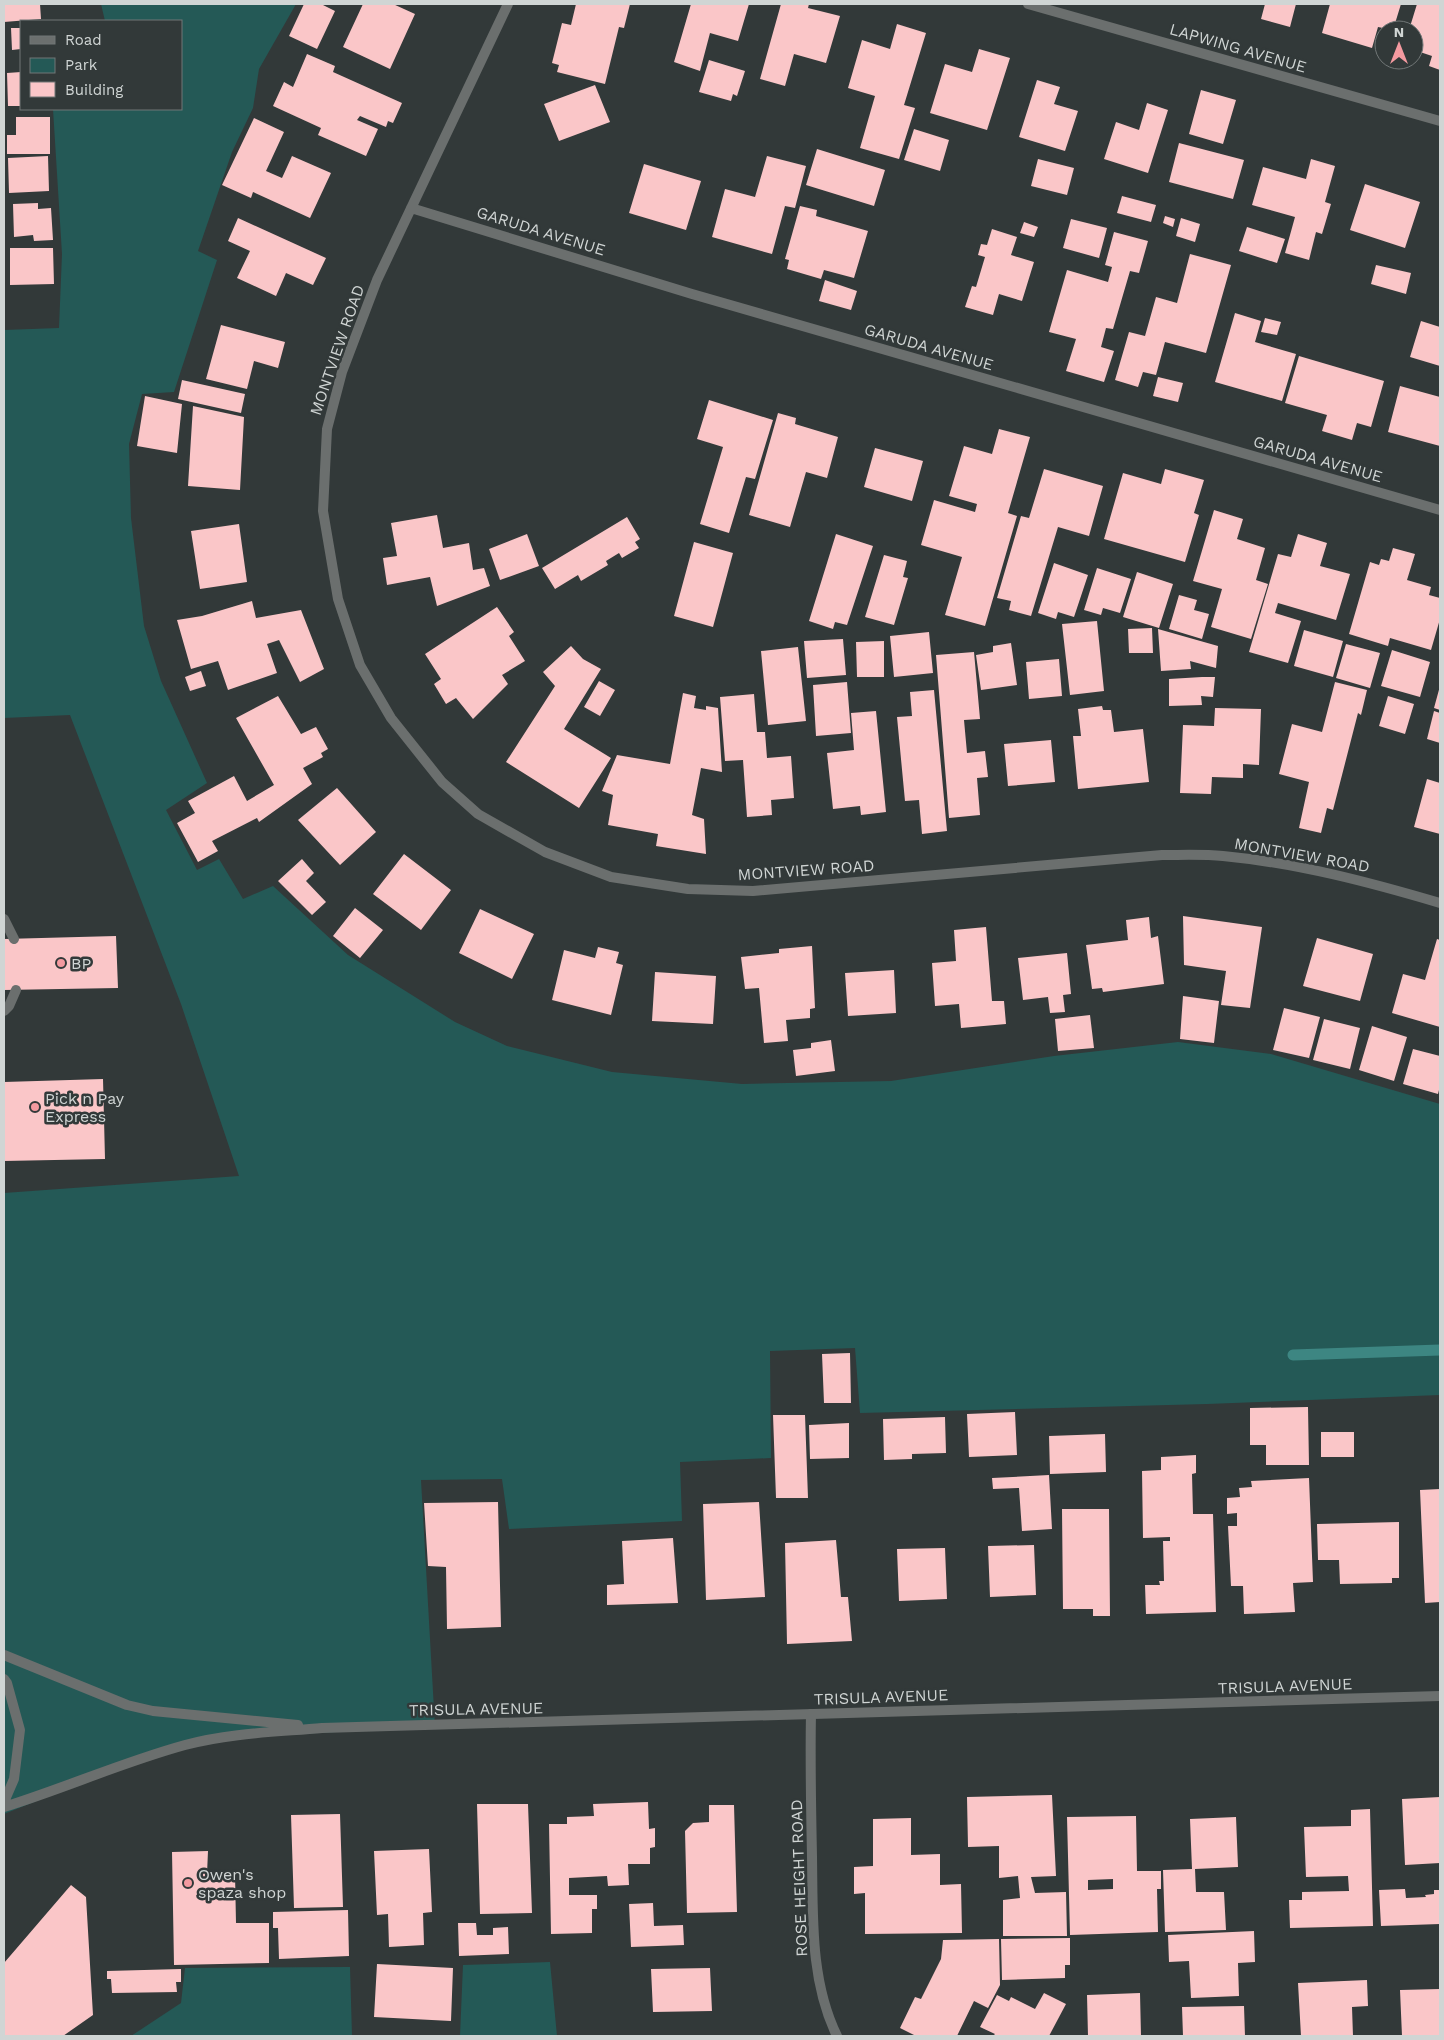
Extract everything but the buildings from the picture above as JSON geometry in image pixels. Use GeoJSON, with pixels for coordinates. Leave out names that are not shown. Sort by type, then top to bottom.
{"type":"FeatureCollection","features":[{"type":"Feature","properties":{"kind":"street","name":"MONTVIEW ROAD"},"geometry":{"type":"LineString","coordinates":[[508,4],[377,280],[342,372],[327,429],[323,512],[338,599],[360,665],[397,725],[442,782],[478,814],[545,852],[611,877],[688,889],[754,891],[1087,860],[1170,855],[1222,856],[1286,864],[1374,883],[1440,903]]}},
{"type":"Feature","properties":{"kind":"street","name":"LAPWING AVENUE"},"geometry":{"type":"LineString","coordinates":[[1031,4],[1440,120]]}},
{"type":"Feature","properties":{"kind":"street","name":"GARUDA AVENUE"},"geometry":{"type":"LineString","coordinates":[[411,208],[692,294],[1440,510]]}},
{"type":"Feature","properties":{"kind":"street"},"geometry":{"type":"LineString","coordinates":[[4,919],[14,939]]}},
{"type":"Feature","properties":{"kind":"street"},"geometry":{"type":"LineString","coordinates":[[4,1010],[10,1006],[16,990]]}},
{"type":"Feature","properties":{"kind":"street","name":"TRISULA AVENUE"},"geometry":{"type":"LineString","coordinates":[[4,1655],[136,1707],[178,1714],[322,1728]]}},
{"type":"Feature","properties":{"kind":"street"},"geometry":{"type":"LineString","coordinates":[[4,1679],[7,1683],[20,1730],[14,1779],[4,1802]]}},
{"type":"Feature","properties":{"kind":"street","name":"TRISULA AVENUE"},"geometry":{"type":"LineString","coordinates":[[4,1807],[186,1745],[256,1734],[322,1728],[1440,1696]]}},
{"type":"Feature","properties":{"kind":"street","name":"ROSE HEIGHT ROAD"},"geometry":{"type":"LineString","coordinates":[[811,1714],[813,1939],[827,2016],[837,2036]]}},
{"type":"Feature","properties":{"kind":"green space"},"geometry":{"type":"Polygon","coordinates":[[[101,4],[296,4],[259,69],[253,108],[232,152],[198,251],[217,260],[174,392],[142,394],[129,444],[131,518],[144,626],[161,681],[207,783],[166,810],[197,870],[219,859],[243,899],[273,886],[348,955],[455,1022],[507,1046],[612,1072],[742,1084],[891,1081],[1054,1056],[1178,1042],[1271,1054],[1440,1104],[1440,1395],[1207,1404],[860,1413],[855,1348],[770,1351],[771,1458],[680,1462],[682,1521],[509,1529],[502,1479],[421,1480],[435,1727],[258,1736],[187,1747],[117,1769],[4,1814],[4,1193],[239,1176],[181,1004],[70,715],[4,718],[4,330],[59,328],[62,254],[53,110],[182,110],[182,20],[105,20],[101,4]]]}},
{"type":"Feature","properties":{"kind":"green space"},"geometry":{"type":"Polygon","coordinates":[[[550,1962],[557,2036],[460,2036],[463,1965],[550,1962]]]}},
{"type":"Feature","properties":{"kind":"green space"},"geometry":{"type":"Polygon","coordinates":[[[350,1967],[352,2036],[131,2036],[181,2003],[185,1968],[350,1967]]]}},
{"type":"Feature","properties":{"kind":"waterway"},"geometry":{"type":"LineString","coordinates":[[1293,1355],[1440,1350]]}},
{"type":"Feature","properties":{"kind":"place","name":"BP"},"geometry":{"type":"Point","coordinates":[61,963]}},
{"type":"Feature","properties":{"kind":"place","name":"Pick n Pay Express"},"geometry":{"type":"Point","coordinates":[35,1107]}},
{"type":"Feature","properties":{"kind":"place","name":"Owen's spaza shop"},"geometry":{"type":"Point","coordinates":[188,1883]}}]}
